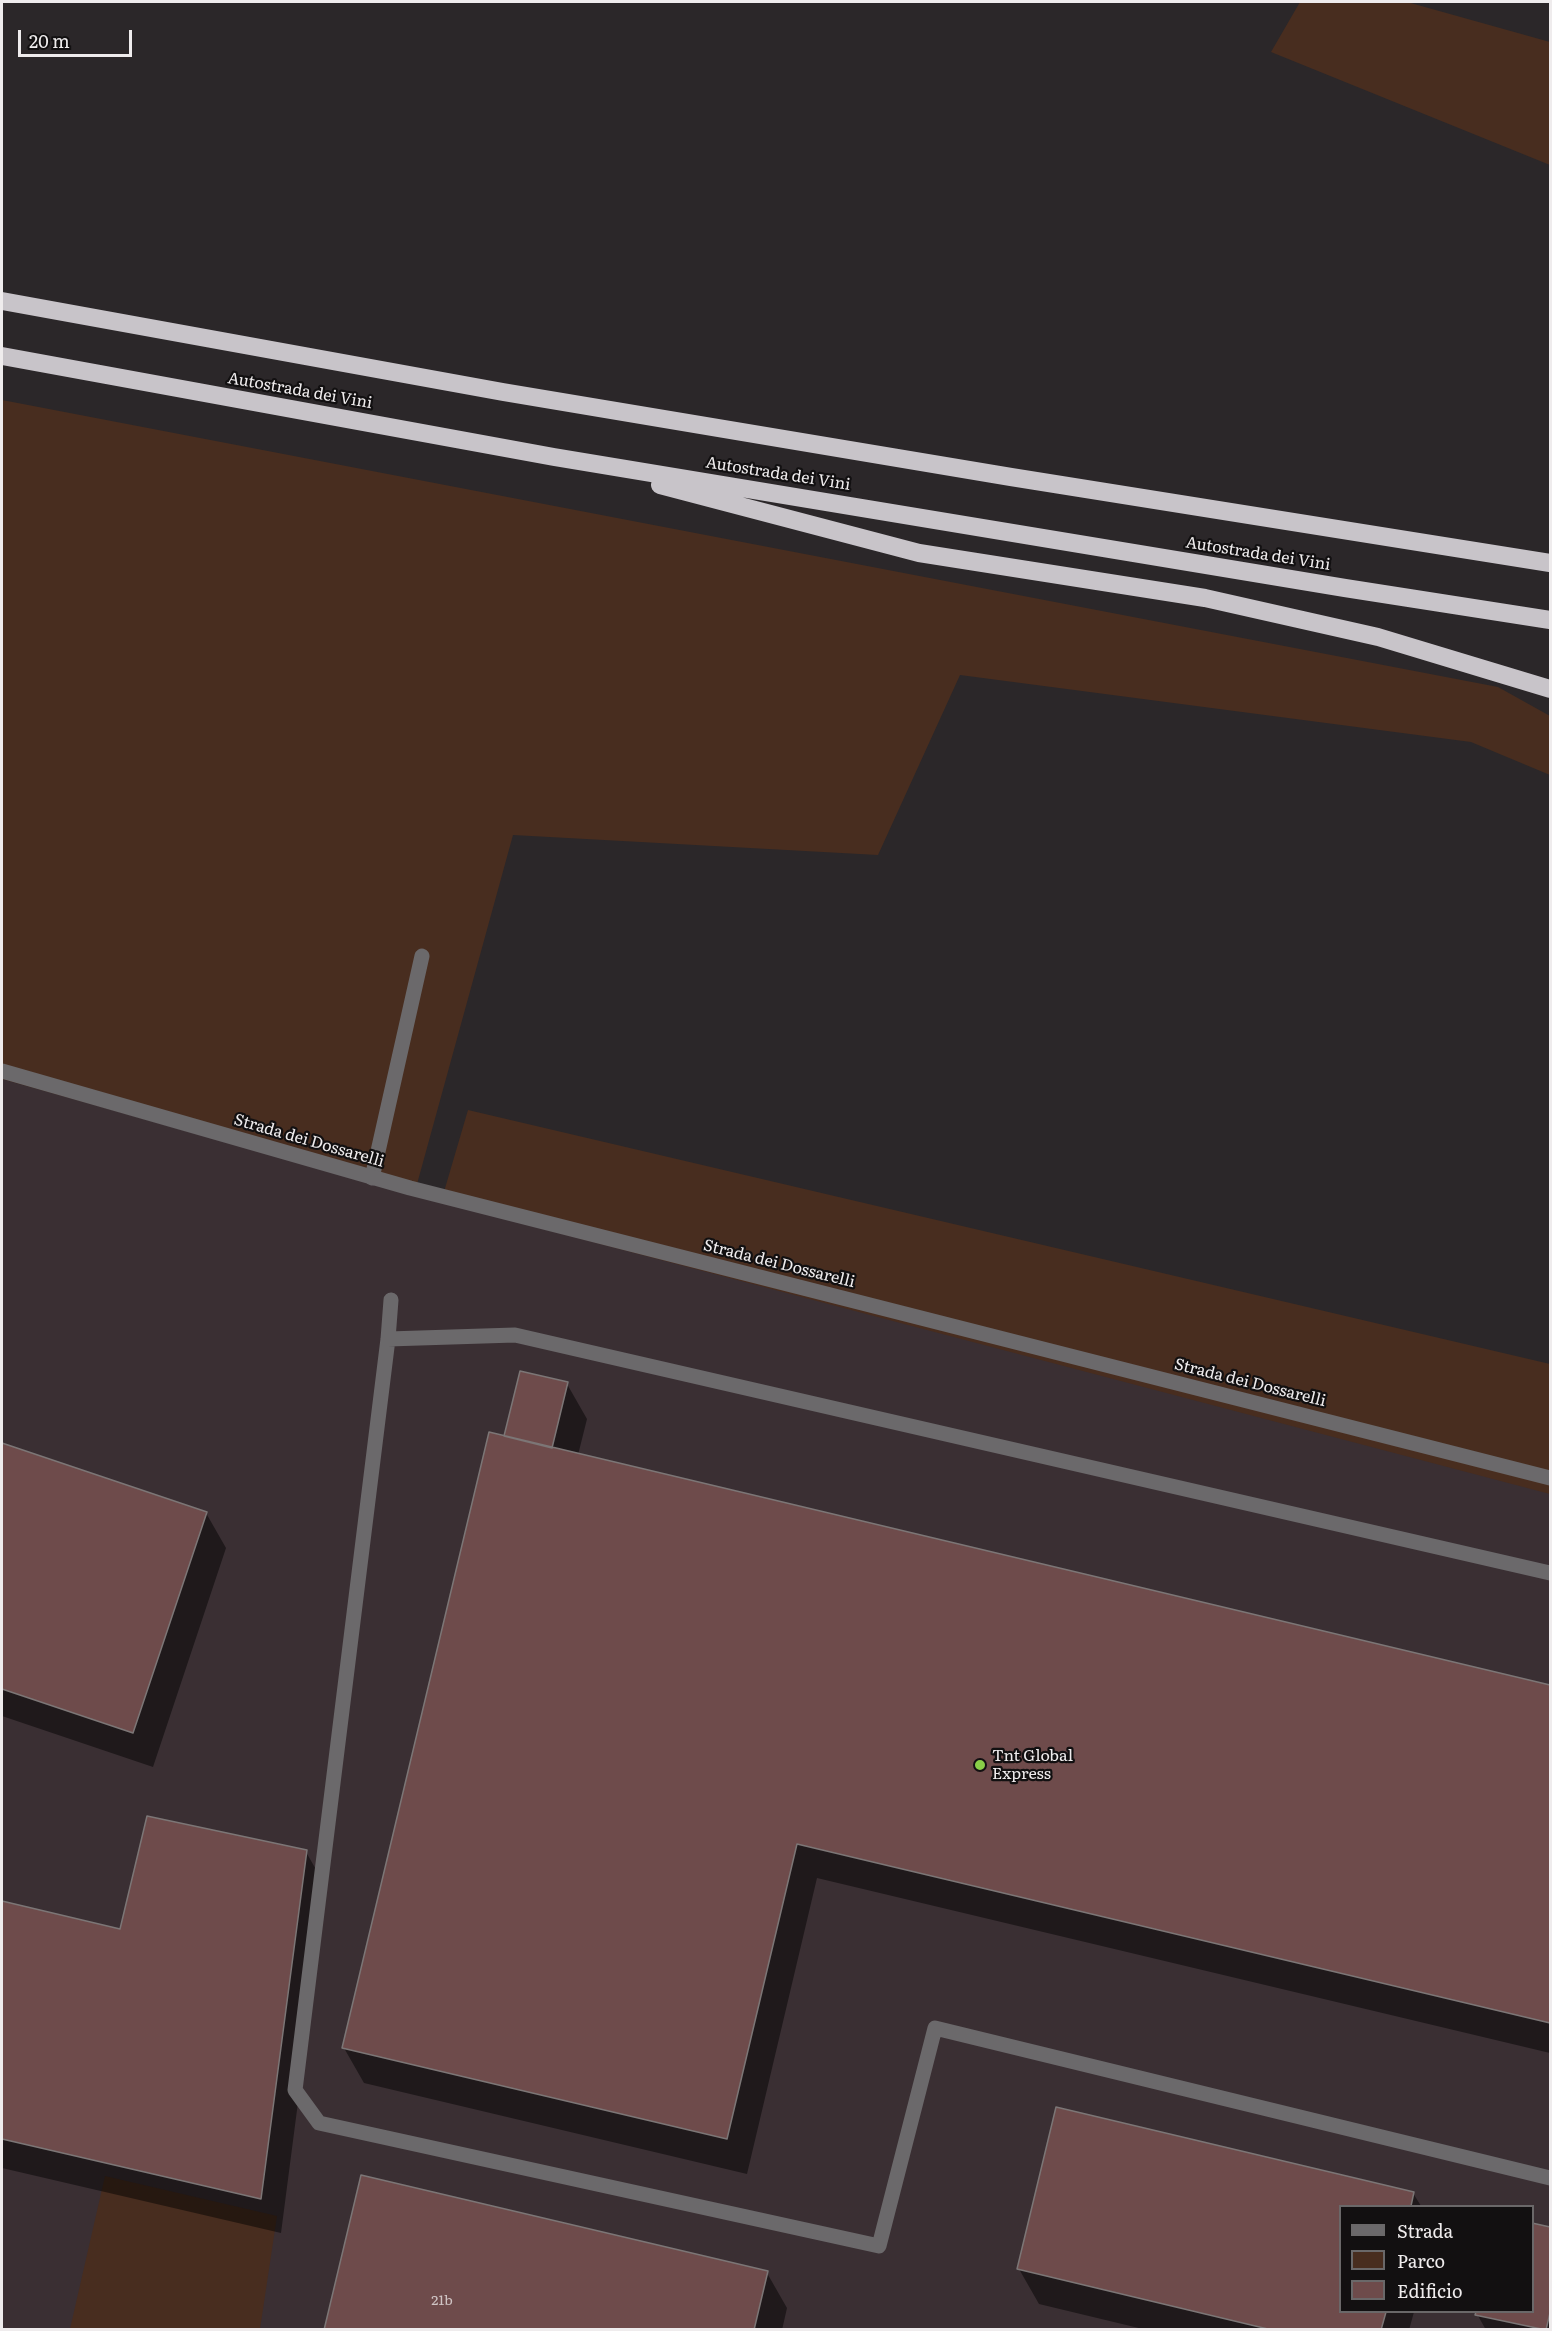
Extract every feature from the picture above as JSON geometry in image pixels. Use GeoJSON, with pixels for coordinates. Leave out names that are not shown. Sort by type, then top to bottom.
{"type":"FeatureCollection","features":[{"type":"Feature","properties":{"kind":"highway"},"geometry":{"type":"LineString","coordinates":[[2,301],[503,392],[1034,481],[1551,563]]}},
{"type":"Feature","properties":{"kind":"highway","name":"Autostrada dei Vini"},"geometry":{"type":"LineString","coordinates":[[2,356],[554,457],[1551,620]]}},
{"type":"Feature","properties":{"kind":"highway"},"geometry":{"type":"LineString","coordinates":[[554,457],[919,553],[1205,598],[1378,637],[1551,689]]}},
{"type":"Feature","properties":{"kind":"street"},"geometry":{"type":"LineString","coordinates":[[372,1178],[422,956]]}},
{"type":"Feature","properties":{"kind":"street","name":"Strada dei Dossarelli"},"geometry":{"type":"LineString","coordinates":[[2,1071],[372,1178],[1551,1478]]}},
{"type":"Feature","properties":{"kind":"street"},"geometry":{"type":"LineString","coordinates":[[391,1300],[294,2090],[319,2123],[879,2246],[935,2028],[1551,2178]]}},
{"type":"Feature","properties":{"kind":"street"},"geometry":{"type":"LineString","coordinates":[[388,1339],[515,1335],[1551,1573]]}},
{"type":"Feature","properties":{"kind":"shaded area"},"geometry":{"type":"Polygon","coordinates":[[[2,1079],[414,1195],[1550,1482],[1550,2329],[2,2329],[2,1079]]]}},
{"type":"Feature","properties":{"kind":"green space"},"geometry":{"type":"Polygon","coordinates":[[[1300,2],[1407,2],[1550,42],[1550,165],[1271,52],[1300,2]]]}},
{"type":"Feature","properties":{"kind":"green space"},"geometry":{"type":"Polygon","coordinates":[[[2,400],[1498,687],[1550,716],[1550,775],[1471,742],[960,675],[878,855],[513,835],[414,1195],[2,1079],[2,400]]]}},
{"type":"Feature","properties":{"kind":"green space"},"geometry":{"type":"Polygon","coordinates":[[[468,1110],[1550,1364],[1550,1494],[441,1202],[468,1110]]]}},
{"type":"Feature","properties":{"kind":"green space"},"geometry":{"type":"Polygon","coordinates":[[[105,2176],[277,2216],[260,2329],[70,2329],[105,2176]]]}},
{"type":"Feature","properties":{"kind":"building"},"geometry":{"type":"Polygon","coordinates":[[[520,1371],[568,1382],[552,1448],[504,1436],[520,1371]]]}},
{"type":"Feature","properties":{"kind":"building","name":"Tnt Global Express"},"geometry":{"type":"Polygon","coordinates":[[[489,1432],[1550,1685],[1550,2023],[797,1844],[727,2139],[342,2048],[489,1432]]]}},
{"type":"Feature","properties":{"kind":"building"},"geometry":{"type":"Polygon","coordinates":[[[2,1443],[207,1512],[133,1733],[2,1689],[2,1443]]]}},
{"type":"Feature","properties":{"kind":"building"},"geometry":{"type":"Polygon","coordinates":[[[147,1816],[307,1850],[261,2199],[2,2139],[2,1901],[120,1929],[147,1816]]]}},
{"type":"Feature","properties":{"kind":"building"},"geometry":{"type":"Polygon","coordinates":[[[1056,2107],[1414,2192],[1411,2205],[1339,2205],[1339,2313],[1386,2313],[1381,2330],[1272,2330],[1017,2269],[1056,2107]]]}},
{"type":"Feature","properties":{"kind":"building"},"geometry":{"type":"Polygon","coordinates":[[[361,2175],[768,2271],[754,2330],[324,2330],[361,2175]]]}},
{"type":"Feature","properties":{"kind":"building"},"geometry":{"type":"Polygon","coordinates":[[[1534,2223],[1550,2227],[1550,2313],[1546,2330],[1475,2315],[1476,2313],[1534,2313],[1534,2223]]]}},
{"type":"Feature","properties":{"kind":"place","name":"Tnt Global Express"},"geometry":{"type":"Point","coordinates":[980,1765]}}]}
